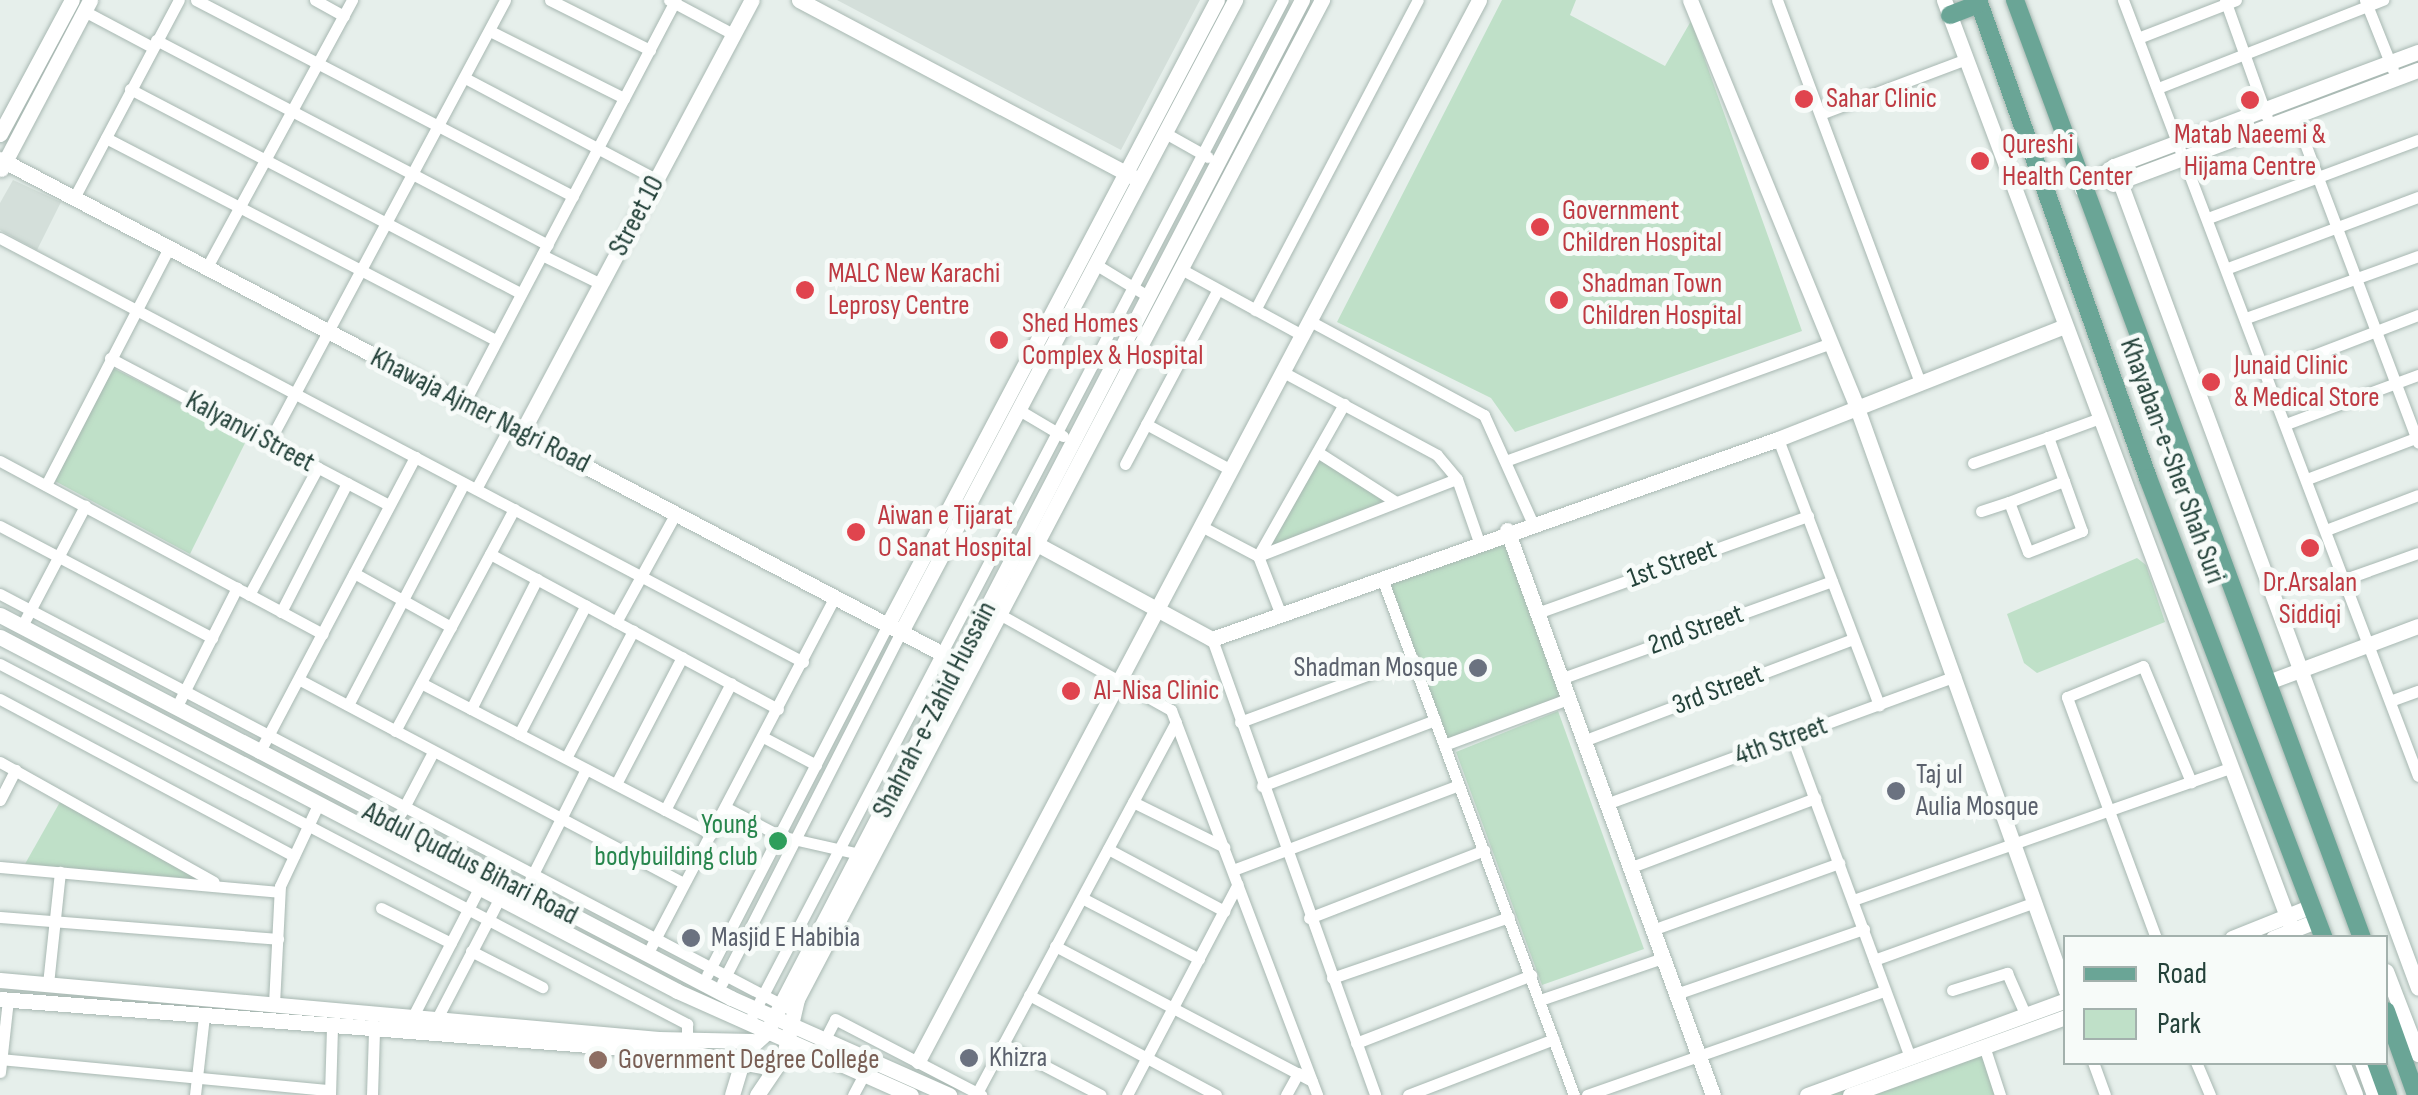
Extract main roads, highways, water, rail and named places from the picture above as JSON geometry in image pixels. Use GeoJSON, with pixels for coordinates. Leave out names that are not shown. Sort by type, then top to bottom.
{"type":"FeatureCollection","features":[{"type":"Feature","properties":{"kind":"main road","name":"Khayaban-e-Sher Shah Suri"},"geometry":{"type":"LineString","coordinates":[[2016,0],[2082,190],[2362,934]]}},
{"type":"Feature","properties":{"kind":"main road","name":"Khayaban-e-Sher Shah Suri"},"geometry":{"type":"LineString","coordinates":[[1979,2],[2155,496],[2318,921]]}},
{"type":"Feature","properties":{"kind":"main road"},"geometry":{"type":"LineString","coordinates":[[1947,8],[1979,2]]}},
{"type":"Feature","properties":{"kind":"main road"},"geometry":{"type":"LineString","coordinates":[[2388,1017],[2416,1095]]}},
{"type":"Feature","properties":{"kind":"main road"},"geometry":{"type":"LineString","coordinates":[[2377,1065],[2388,1095]]}},
{"type":"Feature","properties":{"kind":"place","name":"Sahar Clinic"},"geometry":{"type":"Point","coordinates":[1804,99]}},
{"type":"Feature","properties":{"kind":"place","name":"Matab Naeemi & Hijama Centre"},"geometry":{"type":"Point","coordinates":[2250,100]}},
{"type":"Feature","properties":{"kind":"place","name":"Qureshi Health Center"},"geometry":{"type":"Point","coordinates":[1980,161]}},
{"type":"Feature","properties":{"kind":"place","name":"Government Children Hospital"},"geometry":{"type":"Point","coordinates":[1540,227]}},
{"type":"Feature","properties":{"kind":"place","name":"MALC New Karachi Leprosy Centre"},"geometry":{"type":"Point","coordinates":[805,290]}},
{"type":"Feature","properties":{"kind":"place","name":"Shadman Town Children Hospital"},"geometry":{"type":"Point","coordinates":[1559,300]}},
{"type":"Feature","properties":{"kind":"place","name":"Shed Homes Complex & Hospital"},"geometry":{"type":"Point","coordinates":[999,340]}},
{"type":"Feature","properties":{"kind":"place","name":"Junaid Clinic & Medical Store"},"geometry":{"type":"Point","coordinates":[2211,382]}},
{"type":"Feature","properties":{"kind":"place","name":"Aiwan e Tijarat O Sanat Hospital"},"geometry":{"type":"Point","coordinates":[856,532]}},
{"type":"Feature","properties":{"kind":"place","name":"Dr.Arsalan Siddiqi"},"geometry":{"type":"Point","coordinates":[2310,548]}},
{"type":"Feature","properties":{"kind":"place","name":"Shadman Mosque"},"geometry":{"type":"Point","coordinates":[1478,668]}},
{"type":"Feature","properties":{"kind":"place","name":"Al-Nisa Clinic"},"geometry":{"type":"Point","coordinates":[1071,691]}},
{"type":"Feature","properties":{"kind":"place","name":"Taj ul Aulia Mosque"},"geometry":{"type":"Point","coordinates":[1896,791]}},
{"type":"Feature","properties":{"kind":"place","name":"Young bodybuilding club"},"geometry":{"type":"Point","coordinates":[778,841]}},
{"type":"Feature","properties":{"kind":"place","name":"Masjid E Habibia"},"geometry":{"type":"Point","coordinates":[691,938]}},
{"type":"Feature","properties":{"kind":"place","name":"Khizra"},"geometry":{"type":"Point","coordinates":[969,1058]}},
{"type":"Feature","properties":{"kind":"place","name":"Government Degree College"},"geometry":{"type":"Point","coordinates":[598,1060]}}]}
